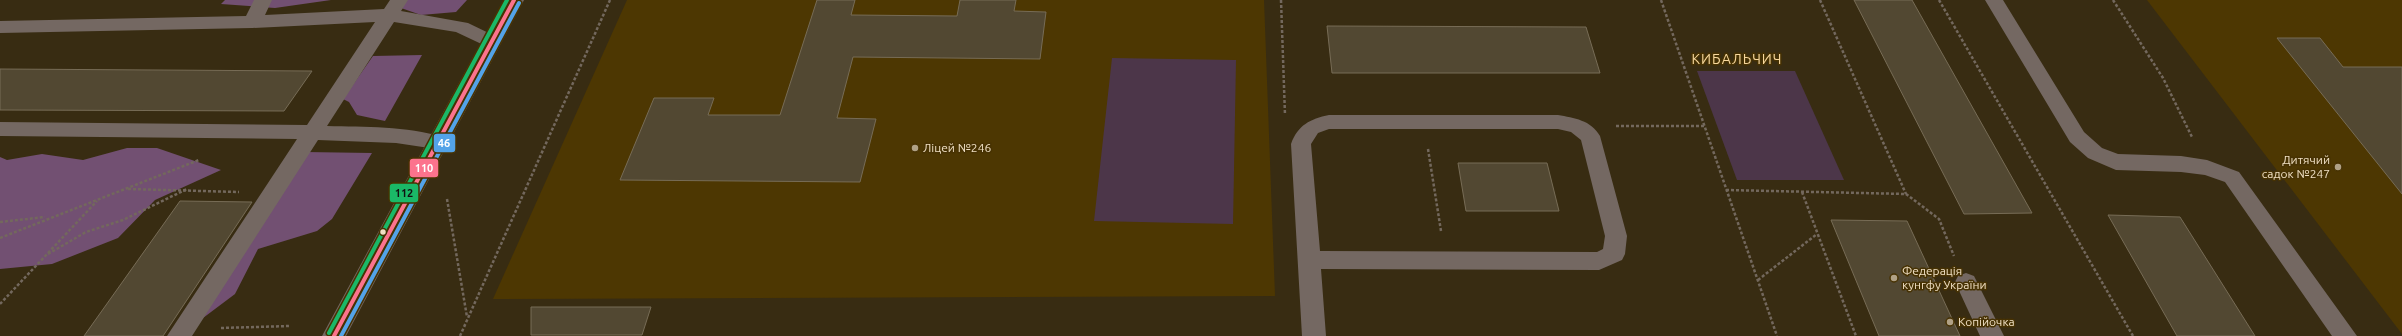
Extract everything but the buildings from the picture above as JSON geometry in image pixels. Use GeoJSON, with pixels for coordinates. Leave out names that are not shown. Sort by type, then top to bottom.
{"type":"FeatureCollection","features":[{"type":"Feature","properties":{"kind":"street"},"geometry":{"type":"LineString","coordinates":[[334,336],[436,142],[514,0]]}},
{"type":"Feature","properties":{"kind":"lane"},"geometry":{"type":"LineString","coordinates":[[252,22],[263,0]]}},
{"type":"Feature","properties":{"kind":"lane"},"geometry":{"type":"LineString","coordinates":[[1994,0],[2077,137],[2095,153],[2116,162],[2181,164],[2207,168],[2232,177],[2345,336]]}},
{"type":"Feature","properties":{"kind":"lane"},"geometry":{"type":"LineString","coordinates":[[181,333],[394,7]]}},
{"type":"Feature","properties":{"kind":"lane"},"geometry":{"type":"LineString","coordinates":[[0,27],[252,22],[394,7],[461,27],[490,42]]}},
{"type":"Feature","properties":{"kind":"lane"},"geometry":{"type":"LineString","coordinates":[[1309,260],[1599,261],[1614,254],[1616,236],[1590,136],[1577,126],[1558,122],[1330,122],[1311,126],[1301,144],[1314,336]]}},
{"type":"Feature","properties":{"kind":"lane"},"geometry":{"type":"LineString","coordinates":[[0,129],[312,132],[396,136],[436,142]]}},
{"type":"Feature","properties":{"kind":"lane"},"geometry":{"type":"LineString","coordinates":[[1966,282],[1992,336]]}},
{"type":"Feature","properties":{"kind":"path"},"geometry":{"type":"LineString","coordinates":[[460,336],[610,0]]}},
{"type":"Feature","properties":{"kind":"path"},"geometry":{"type":"LineString","coordinates":[[1661,0],[1777,336]]}},
{"type":"Feature","properties":{"kind":"path"},"geometry":{"type":"LineString","coordinates":[[1820,0],[1906,194],[1939,219],[1966,282]]}},
{"type":"Feature","properties":{"kind":"path"},"geometry":{"type":"LineString","coordinates":[[1939,0],[2133,336]]}},
{"type":"Feature","properties":{"kind":"path"},"geometry":{"type":"LineString","coordinates":[[2113,0],[2163,78],[2207,168]]}},
{"type":"Feature","properties":{"kind":"path"},"geometry":{"type":"LineString","coordinates":[[1424,122],[1446,261]]}},
{"type":"Feature","properties":{"kind":"path"},"geometry":{"type":"LineString","coordinates":[[1577,126],[1704,126]]}},
{"type":"Feature","properties":{"kind":"path"},"geometry":{"type":"LineString","coordinates":[[0,238],[49,217],[97,201],[201,158]]}},
{"type":"Feature","properties":{"kind":"path"},"geometry":{"type":"LineString","coordinates":[[125,189],[273,191]]}},
{"type":"Feature","properties":{"kind":"path"},"geometry":{"type":"LineString","coordinates":[[48,254],[86,232],[130,217],[187,189]]}},
{"type":"Feature","properties":{"kind":"path"},"geometry":{"type":"LineString","coordinates":[[1726,190],[1906,194]]}},
{"type":"Feature","properties":{"kind":"path"},"geometry":{"type":"LineString","coordinates":[[1802,192],[1856,336]]}},
{"type":"Feature","properties":{"kind":"path"},"geometry":{"type":"LineString","coordinates":[[447,199],[468,317]]}},
{"type":"Feature","properties":{"kind":"path"},"geometry":{"type":"LineString","coordinates":[[0,304],[97,201]]}},
{"type":"Feature","properties":{"kind":"path"},"geometry":{"type":"LineString","coordinates":[[0,222],[49,217]]}},
{"type":"Feature","properties":{"kind":"path"},"geometry":{"type":"LineString","coordinates":[[1757,280],[1817,234]]}},
{"type":"Feature","properties":{"kind":"path"},"geometry":{"type":"LineString","coordinates":[[181,333],[290,326]]}},
{"type":"Feature","properties":{"kind":"shaded area"},"geometry":{"type":"Polygon","coordinates":[[[225,0],[331,0],[275,8],[221,4],[225,0]]]}},
{"type":"Feature","properties":{"kind":"shaded area"},"geometry":{"type":"Polygon","coordinates":[[[407,0],[467,0],[456,12],[421,15],[401,8],[407,0]]]}},
{"type":"Feature","properties":{"kind":"shaded area","name":"Ліцей №246"},"geometry":{"type":"Polygon","coordinates":[[[627,0],[1264,0],[1275,296],[493,299],[627,0]]]}},
{"type":"Feature","properties":{"kind":"shaded area","name":"Дитячий садок №247"},"geometry":{"type":"Polygon","coordinates":[[[2147,0],[2402,0],[2402,334],[2147,0]]]}},
{"type":"Feature","properties":{"kind":"shaded area"},"geometry":{"type":"Polygon","coordinates":[[[422,55],[385,121],[357,115],[349,102],[343,99],[373,56],[422,55]]]}},
{"type":"Feature","properties":{"kind":"shaded area"},"geometry":{"type":"Polygon","coordinates":[[[1112,58],[1236,60],[1233,224],[1094,221],[1112,58]]]}},
{"type":"Feature","properties":{"kind":"shaded area"},"geometry":{"type":"Polygon","coordinates":[[[1697,71],[1795,71],[1844,180],[1737,180],[1697,71]]]}},
{"type":"Feature","properties":{"kind":"shaded area"},"geometry":{"type":"Polygon","coordinates":[[[127,148],[157,148],[221,170],[155,200],[118,238],[52,264],[0,269],[0,157],[7,160],[42,154],[83,160],[127,148]]]}},
{"type":"Feature","properties":{"kind":"shaded area"},"geometry":{"type":"Polygon","coordinates":[[[305,152],[372,153],[332,219],[317,231],[258,249],[235,294],[203,318],[305,152]]]}},
{"type":"Feature","properties":{"kind":"transit line","name":"112"},"geometry":{"type":"LineString","coordinates":[[329,333],[507,0]]}},
{"type":"Feature","properties":{"kind":"transit line","name":"110"},"geometry":{"type":"LineString","coordinates":[[334,336],[514,0]]}},
{"type":"Feature","properties":{"kind":"transit line","name":"46"},"geometry":{"type":"LineString","coordinates":[[341,336],[519,3]]}},
{"type":"Feature","properties":{"kind":"place","name":"Ліцей №246"},"geometry":{"type":"Point","coordinates":[915,148]}},
{"type":"Feature","properties":{"kind":"place","name":"Дитячий садок №247"},"geometry":{"type":"Point","coordinates":[2338,167]}},
{"type":"Feature","properties":{"kind":"place","name":"Федерація кунгфу України"},"geometry":{"type":"Point","coordinates":[1894,278]}},
{"type":"Feature","properties":{"kind":"place","name":"Копійочка"},"geometry":{"type":"Point","coordinates":[1950,322]}},
{"type":"Feature","properties":{"kind":"district","name":"КИБАЛЬЧИЧ"},"geometry":{"type":"Point","coordinates":[1737,59]}}]}
